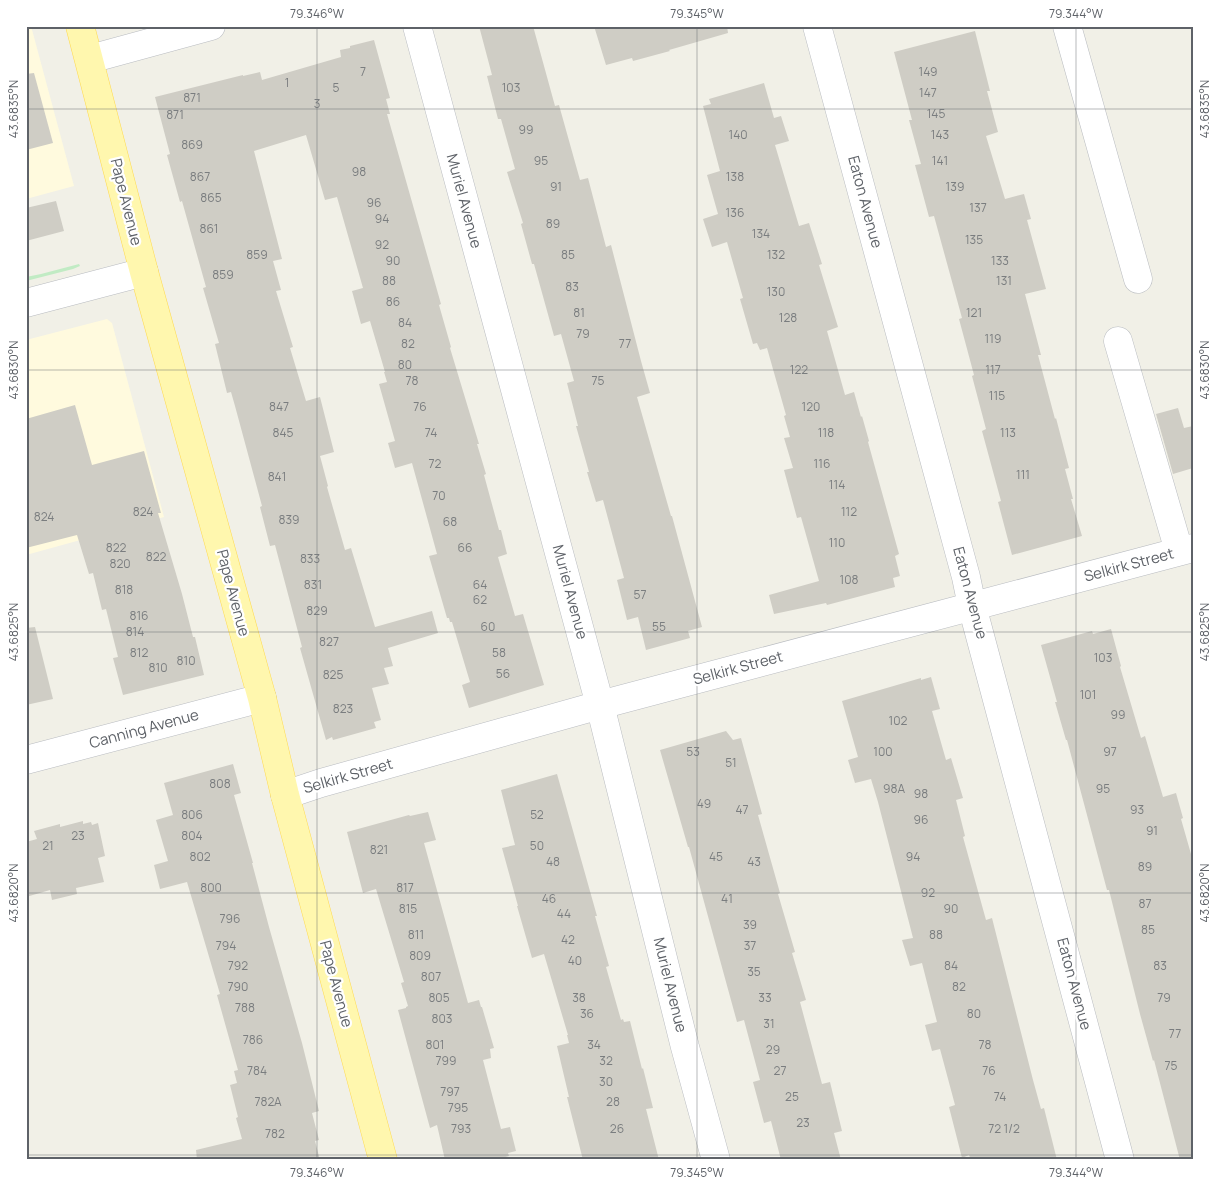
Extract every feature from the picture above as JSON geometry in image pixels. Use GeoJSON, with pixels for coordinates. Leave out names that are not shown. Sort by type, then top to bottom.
{"type":"FeatureCollection","features":[{"type":"Feature","properties":{"kind":"main road","name":"Pape Avenue"},"geometry":{"type":"LineString","coordinates":[[80,26],[144,272],[262,698],[285,795],[383,1160]]}},
{"type":"Feature","properties":{"kind":"street"},"geometry":{"type":"LineString","coordinates":[[90,59],[211,26]]}},
{"type":"Feature","properties":{"kind":"street","name":"Muriel Avenue"},"geometry":{"type":"LineString","coordinates":[[417,26],[600,704],[685,1046],[716,1160]]}},
{"type":"Feature","properties":{"kind":"street","name":"Eaton Avenue"},"geometry":{"type":"LineString","coordinates":[[817,26],[966,577],[972,606],[1120,1160]]}},
{"type":"Feature","properties":{"kind":"street"},"geometry":{"type":"LineString","coordinates":[[1067,26],[1138,279]]}},
{"type":"Feature","properties":{"kind":"street"},"geometry":{"type":"LineString","coordinates":[[26,303],[144,272]]}},
{"type":"Feature","properties":{"kind":"street"},"geometry":{"type":"LineString","coordinates":[[1118,340],[1186,549]]}},
{"type":"Feature","properties":{"kind":"street","name":"Selkirk Street"},"geometry":{"type":"LineString","coordinates":[[285,795],[321,783],[600,704],[1186,549]]}},
{"type":"Feature","properties":{"kind":"street","name":"Canning Avenue"},"geometry":{"type":"LineString","coordinates":[[26,760],[262,698]]}},
{"type":"Feature","properties":{"kind":"shaded area"},"geometry":{"type":"Polygon","coordinates":[[[26,26],[31,26],[74,186],[26,199],[26,26]]]}},
{"type":"Feature","properties":{"kind":"shaded area"},"geometry":{"type":"Polygon","coordinates":[[[107,319],[112,323],[164,517],[26,555],[26,340],[107,319]]]}},
{"type":"Feature","properties":{"kind":"green space"},"geometry":{"type":"Polygon","coordinates":[[[79,264],[80,266],[73,269],[26,281],[26,277],[79,264]]]}},
{"type":"Feature","properties":{"kind":"building"},"geometry":{"type":"Polygon","coordinates":[[[479,26],[533,26],[555,106],[559,105],[580,180],[588,178],[606,247],[611,245],[650,393],[637,397],[702,627],[688,631],[690,638],[646,650],[638,617],[627,620],[617,580],[624,578],[603,500],[596,502],[576,426],[578,426],[567,383],[574,381],[561,334],[554,336],[507,172],[515,169],[501,119],[498,119],[487,76],[492,75],[479,26]]]}},
{"type":"Feature","properties":{"kind":"building"},"geometry":{"type":"Polygon","coordinates":[[[594,26],[727,26],[728,33],[633,61],[632,58],[606,65],[594,26]]]}},
{"type":"Feature","properties":{"kind":"building"},"geometry":{"type":"Polygon","coordinates":[[[975,31],[990,91],[987,91],[998,132],[986,136],[1005,199],[1024,194],[1031,219],[1027,220],[1046,289],[1025,294],[1041,355],[1038,355],[1069,468],[1065,469],[1073,499],[1071,499],[1082,536],[1012,555],[998,502],[1001,501],[982,431],[986,429],[959,319],[962,318],[934,216],[929,217],[915,165],[921,164],[909,120],[912,120],[894,52],[975,31]]]}},
{"type":"Feature","properties":{"kind":"building"},"geometry":{"type":"Polygon","coordinates":[[[374,40],[390,98],[386,99],[390,114],[387,114],[441,304],[439,305],[450,348],[479,444],[477,444],[486,474],[484,475],[507,554],[498,557],[515,616],[523,614],[544,685],[469,708],[462,685],[470,682],[452,622],[447,618],[429,556],[437,554],[412,463],[395,468],[388,443],[395,441],[379,384],[387,382],[385,372],[370,321],[361,324],[352,291],[363,288],[337,197],[325,200],[306,135],[254,151],[282,259],[273,261],[281,290],[276,291],[293,347],[290,348],[306,401],[320,397],[334,452],[320,456],[327,487],[345,550],[351,548],[375,627],[432,611],[438,633],[388,648],[393,666],[384,668],[389,684],[372,688],[381,720],[374,722],[376,728],[333,740],[332,737],[326,740],[300,648],[302,647],[275,545],[270,546],[260,507],[262,506],[235,406],[231,392],[227,393],[215,344],[219,343],[203,288],[206,287],[167,155],[170,154],[155,97],[260,72],[262,80],[341,57],[340,50],[374,40]]]}},
{"type":"Feature","properties":{"kind":"building"},"geometry":{"type":"Polygon","coordinates":[[[34,73],[53,143],[26,150],[26,74],[34,73]]]}},
{"type":"Feature","properties":{"kind":"building"},"geometry":{"type":"Polygon","coordinates":[[[764,83],[774,118],[781,116],[789,141],[775,145],[799,226],[809,223],[822,264],[819,265],[838,327],[827,331],[845,395],[854,392],[862,416],[899,554],[895,556],[900,576],[893,578],[895,587],[827,605],[826,603],[774,614],[769,595],[819,581],[801,517],[797,518],[784,470],[793,468],[784,438],[790,437],[784,416],[786,415],[767,348],[760,350],[757,343],[753,344],[740,299],[743,298],[727,242],[712,247],[703,219],[718,214],[707,175],[720,171],[703,106],[711,104],[709,99],[764,83]]]}},
{"type":"Feature","properties":{"kind":"building"},"geometry":{"type":"Polygon","coordinates":[[[56,201],[64,231],[26,241],[26,208],[56,201]]]}},
{"type":"Feature","properties":{"kind":"building"},"geometry":{"type":"Polygon","coordinates":[[[75,405],[92,465],[144,451],[161,513],[158,513],[193,637],[195,637],[204,675],[123,695],[113,658],[118,657],[106,609],[102,610],[93,573],[89,574],[77,535],[26,548],[26,419],[75,405]]]}},
{"type":"Feature","properties":{"kind":"building"},"geometry":{"type":"Polygon","coordinates":[[[1178,408],[1184,428],[1193,426],[1193,468],[1173,474],[1156,414],[1178,408]]]}},
{"type":"Feature","properties":{"kind":"building"},"geometry":{"type":"Polygon","coordinates":[[[35,627],[53,699],[26,705],[26,628],[35,627]]]}},
{"type":"Feature","properties":{"kind":"building"},"geometry":{"type":"Polygon","coordinates":[[[1111,629],[1141,738],[1145,736],[1163,797],[1176,793],[1193,861],[1193,1160],[1180,1160],[1140,1014],[1109,890],[1107,890],[1041,645],[1092,631],[1093,634],[1111,629]]]}},
{"type":"Feature","properties":{"kind":"building"},"geometry":{"type":"Polygon","coordinates":[[[931,677],[940,709],[932,711],[946,760],[951,758],[963,798],[956,800],[965,836],[963,837],[986,920],[992,918],[1033,1080],[1041,1109],[1044,1108],[1057,1160],[971,1160],[969,1155],[962,1158],[949,1107],[955,1105],[940,1049],[932,1051],[925,1025],[937,1022],[922,963],[910,966],[902,940],[913,938],[878,802],[871,779],[855,783],[848,760],[858,757],[842,701],[921,678],[921,680],[931,677]]]}},
{"type":"Feature","properties":{"kind":"building"},"geometry":{"type":"Polygon","coordinates":[[[726,731],[733,740],[741,738],[762,814],[758,815],[795,952],[792,953],[806,1000],[800,1002],[822,1084],[830,1082],[842,1131],[834,1133],[841,1160],[781,1160],[771,1121],[764,1123],[753,1082],[760,1080],[744,1020],[737,1022],[660,750],[726,731]]]}},
{"type":"Feature","properties":{"kind":"building"},"geometry":{"type":"Polygon","coordinates":[[[233,764],[241,793],[234,795],[319,1111],[312,1113],[319,1140],[315,1141],[320,1160],[197,1160],[196,1150],[242,1139],[230,1085],[237,1083],[234,1071],[238,1070],[217,995],[220,994],[187,882],[160,889],[154,865],[168,861],[156,820],[173,815],[164,783],[233,764]]]}},
{"type":"Feature","properties":{"kind":"building"},"geometry":{"type":"Polygon","coordinates":[[[557,774],[597,916],[595,916],[609,966],[606,967],[621,1020],[623,1019],[624,1022],[630,1021],[643,1068],[653,1108],[646,1109],[659,1160],[583,1160],[567,1097],[569,1097],[557,1046],[569,1043],[568,1035],[544,954],[532,958],[502,848],[515,845],[501,790],[557,774]]]}},
{"type":"Feature","properties":{"kind":"building"},"geometry":{"type":"Polygon","coordinates":[[[428,812],[436,840],[424,843],[468,1003],[479,1000],[482,1007],[494,1048],[490,1049],[491,1058],[483,1060],[501,1129],[510,1127],[516,1151],[508,1153],[509,1156],[495,1160],[445,1160],[437,1125],[430,1128],[398,1010],[408,1006],[401,983],[404,982],[376,889],[363,893],[347,832],[409,815],[428,812]]]}},
{"type":"Feature","properties":{"kind":"building"},"geometry":{"type":"Polygon","coordinates":[[[83,821],[83,824],[91,822],[92,825],[98,823],[105,856],[98,858],[104,882],[76,888],[77,894],[52,900],[50,890],[26,897],[26,842],[37,839],[34,831],[60,824],[60,827],[83,821]]]}}]}
